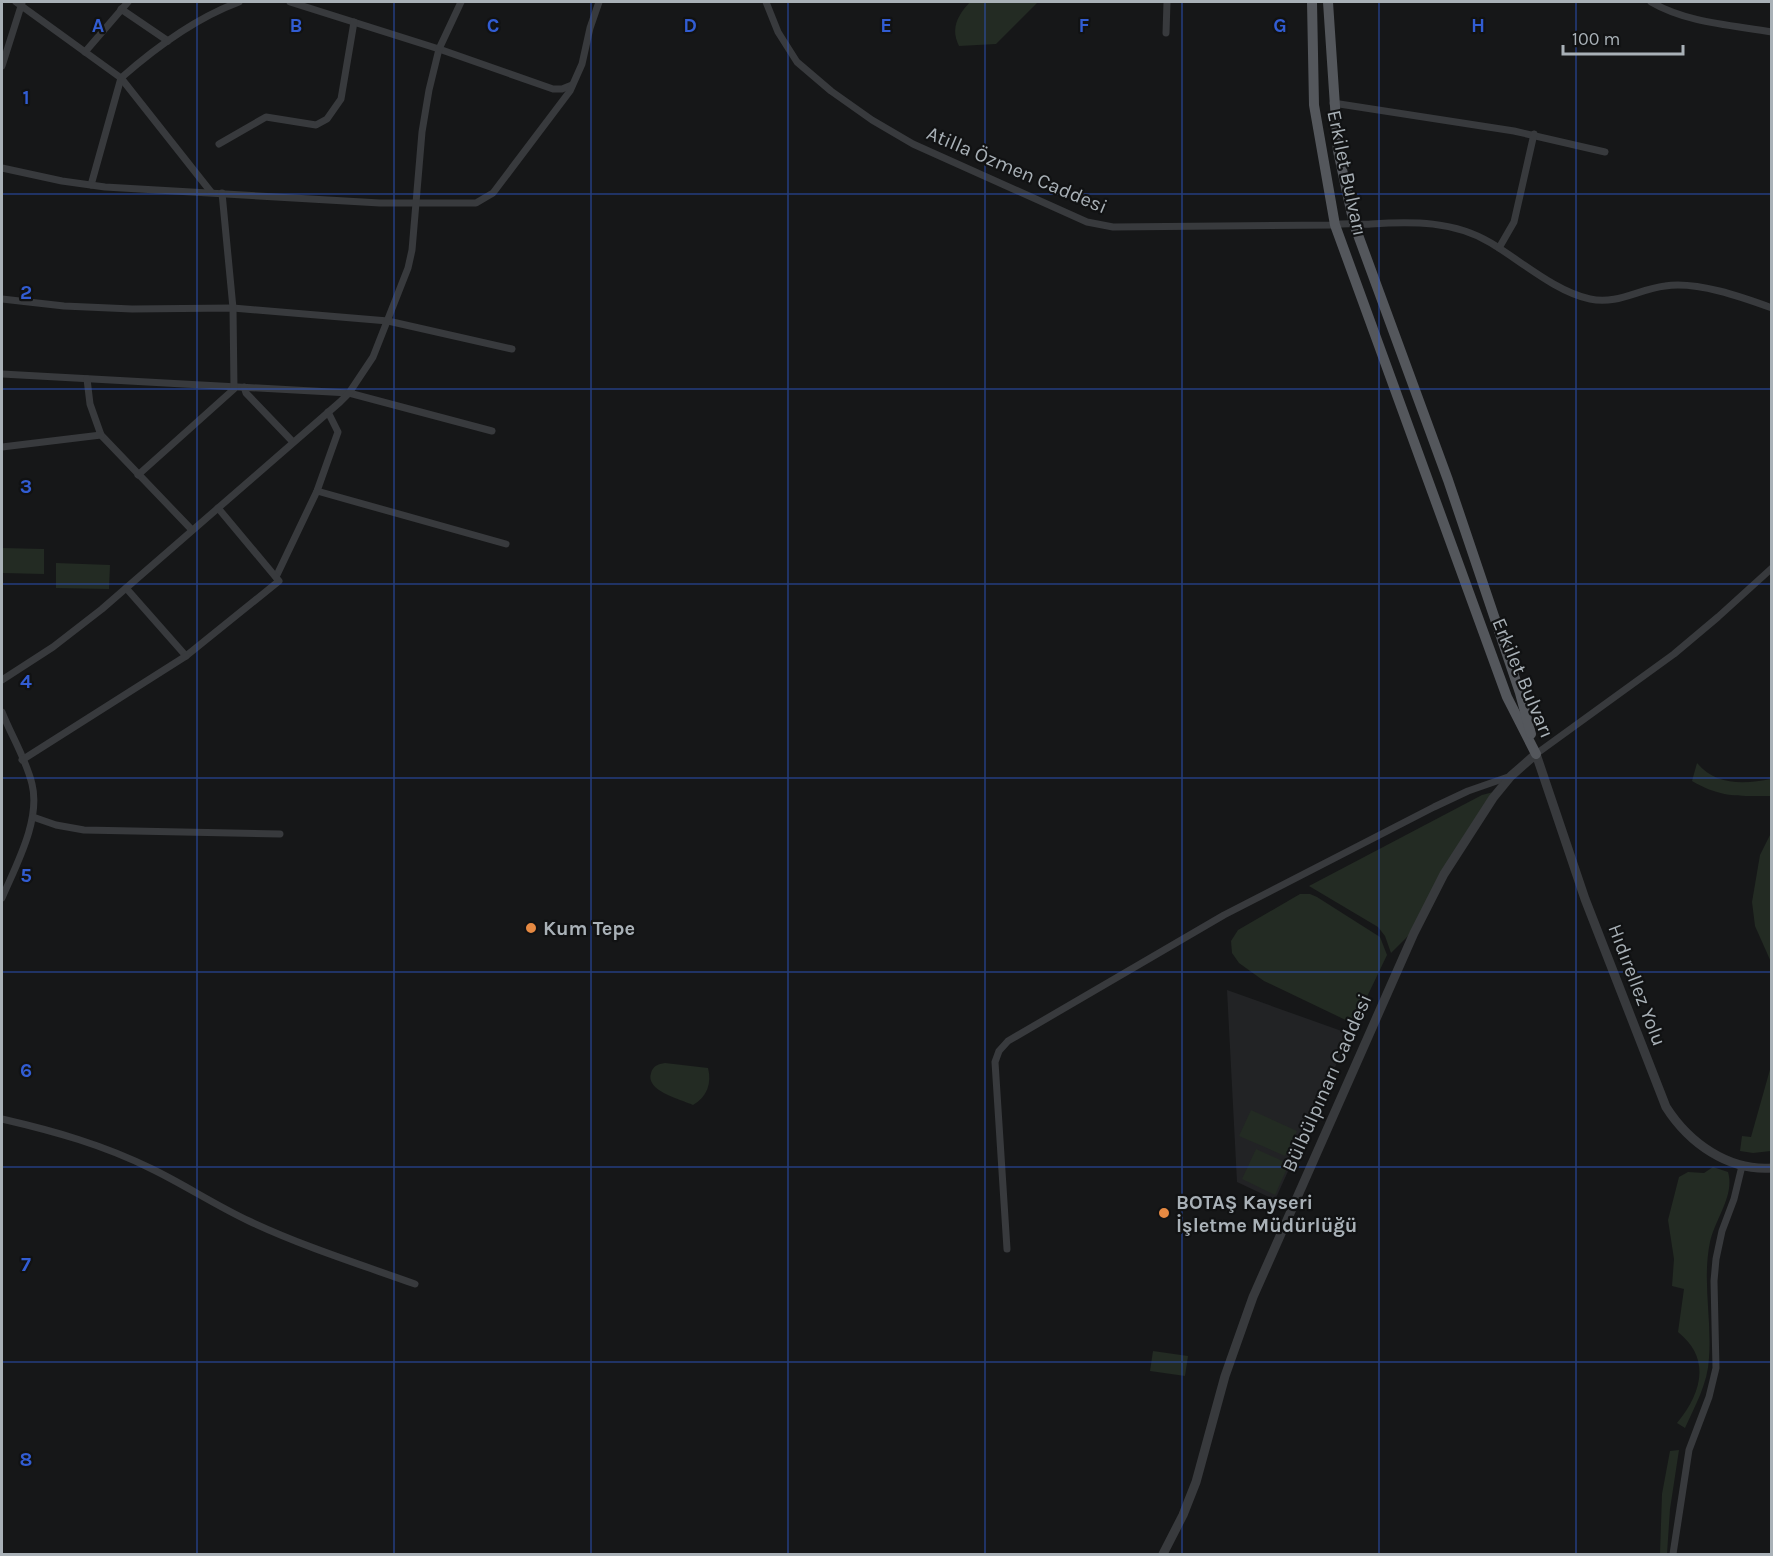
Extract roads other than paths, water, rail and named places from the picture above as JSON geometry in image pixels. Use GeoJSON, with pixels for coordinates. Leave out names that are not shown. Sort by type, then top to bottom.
{"type":"FeatureCollection","features":[{"type":"Feature","properties":{"kind":"main road","name":"Erkilet Bulvarı"},"geometry":{"type":"LineString","coordinates":[[1312,2],[1314,105],[1335,225],[1507,697],[1536,754]]}},
{"type":"Feature","properties":{"kind":"main road","name":"Erkilet Bulvarı"},"geometry":{"type":"LineString","coordinates":[[1328,2],[1338,151],[1354,224],[1452,492],[1520,693],[1536,754]]}},
{"type":"Feature","properties":{"kind":"street"},"geometry":{"type":"LineString","coordinates":[[2,66],[20,2],[121,78],[211,192]]}},
{"type":"Feature","properties":{"kind":"street"},"geometry":{"type":"LineString","coordinates":[[85,52],[128,2]]}},
{"type":"Feature","properties":{"kind":"street"},"geometry":{"type":"LineString","coordinates":[[91,185],[121,78],[168,41],[236,2]]}},
{"type":"Feature","properties":{"kind":"street"},"geometry":{"type":"LineString","coordinates":[[290,2],[440,49],[553,89],[566,88],[574,83]]}},
{"type":"Feature","properties":{"kind":"street"},"geometry":{"type":"LineString","coordinates":[[2,680],[78,629],[349,393],[372,357],[402,285],[412,250],[425,110],[440,49],[461,2]]}},
{"type":"Feature","properties":{"kind":"street"},"geometry":{"type":"LineString","coordinates":[[2,168],[91,185],[416,204],[476,203],[489,196],[565,99],[582,64],[590,27],[599,2]]}},
{"type":"Feature","properties":{"kind":"street","name":"Atilla Özmen Caddesi"},"geometry":{"type":"LineString","coordinates":[[766,2],[778,32],[797,63],[872,120],[913,144],[1087,222],[1122,227],[1335,225],[1345,222],[1442,225],[1472,233],[1564,290],[1589,299],[1615,300],[1659,287],[1680,285],[1726,294],[1772,308]]}},
{"type":"Feature","properties":{"kind":"street"},"geometry":{"type":"LineString","coordinates":[[1166,33],[1167,2]]}},
{"type":"Feature","properties":{"kind":"street"},"geometry":{"type":"LineString","coordinates":[[1651,2],[1676,14],[1697,20],[1772,32]]}},
{"type":"Feature","properties":{"kind":"street"},"geometry":{"type":"LineString","coordinates":[[121,9],[168,41]]}},
{"type":"Feature","properties":{"kind":"street"},"geometry":{"type":"LineString","coordinates":[[219,144],[266,117],[316,125],[327,118],[341,99],[354,22]]}},
{"type":"Feature","properties":{"kind":"street"},"geometry":{"type":"LineString","coordinates":[[1333,103],[1534,134],[1605,152]]}},
{"type":"Feature","properties":{"kind":"street"},"geometry":{"type":"LineString","coordinates":[[1499,248],[1514,222],[1534,134]]}},
{"type":"Feature","properties":{"kind":"street"},"geometry":{"type":"LineString","coordinates":[[138,475],[231,393],[234,387],[233,308],[222,193]]}},
{"type":"Feature","properties":{"kind":"street"},"geometry":{"type":"LineString","coordinates":[[2,299],[64,306],[132,309],[233,308],[388,321],[512,349]]}},
{"type":"Feature","properties":{"kind":"street"},"geometry":{"type":"LineString","coordinates":[[2,374],[349,393],[492,431]]}},
{"type":"Feature","properties":{"kind":"street"},"geometry":{"type":"LineString","coordinates":[[87,379],[90,404],[101,435],[192,530]]}},
{"type":"Feature","properties":{"kind":"street"},"geometry":{"type":"LineString","coordinates":[[244,387],[246,393],[293,442]]}},
{"type":"Feature","properties":{"kind":"street"},"geometry":{"type":"LineString","coordinates":[[276,577],[317,491],[338,432],[328,412]]}},
{"type":"Feature","properties":{"kind":"street"},"geometry":{"type":"LineString","coordinates":[[2,447],[101,435]]}},
{"type":"Feature","properties":{"kind":"street"},"geometry":{"type":"LineString","coordinates":[[317,491],[506,544]]}},
{"type":"Feature","properties":{"kind":"street"},"geometry":{"type":"LineString","coordinates":[[22,760],[186,656],[279,580],[218,508]]}},
{"type":"Feature","properties":{"kind":"street"},"geometry":{"type":"LineString","coordinates":[[1536,754],[1674,654],[1772,568]]}},
{"type":"Feature","properties":{"kind":"street"},"geometry":{"type":"LineString","coordinates":[[126,588],[186,656]]}},
{"type":"Feature","properties":{"kind":"street"},"geometry":{"type":"LineString","coordinates":[[2,712],[33,789],[33,817],[2,898]]}},
{"type":"Feature","properties":{"kind":"street","name":"Bülbülpınarı Caddesi"},"geometry":{"type":"LineString","coordinates":[[1163,1554],[1183,1515],[1199,1473],[1225,1376],[1253,1298],[1421,918],[1444,874],[1493,798],[1511,776],[1536,754]]}},
{"type":"Feature","properties":{"kind":"street","name":"Hıdırellez Yolu"},"geometry":{"type":"LineString","coordinates":[[1536,754],[1582,890],[1663,1100],[1676,1121],[1701,1145],[1742,1166],[1772,1168]]}},
{"type":"Feature","properties":{"kind":"street"},"geometry":{"type":"LineString","coordinates":[[1007,1249],[995,1062],[1003,1046],[1224,915],[1434,807],[1468,791],[1511,776]]}},
{"type":"Feature","properties":{"kind":"street"},"geometry":{"type":"LineString","coordinates":[[33,817],[56,825],[84,830],[280,834]]}},
{"type":"Feature","properties":{"kind":"street"},"geometry":{"type":"LineString","coordinates":[[2,1119],[62,1134],[112,1151],[174,1180],[224,1209],[262,1227],[415,1284]]}},
{"type":"Feature","properties":{"kind":"street"},"geometry":{"type":"LineString","coordinates":[[1673,1554],[1689,1450],[1709,1397],[1716,1368],[1714,1281],[1716,1260],[1719,1240],[1734,1199],[1742,1166]]}},
{"type":"Feature","properties":{"kind":"place","name":"Kum Tepe"},"geometry":{"type":"Point","coordinates":[531,928]}},
{"type":"Feature","properties":{"kind":"place","name":"BOTAŞ Kayseri İşletme Müdürlüğü"},"geometry":{"type":"Point","coordinates":[1164,1213]}}]}
